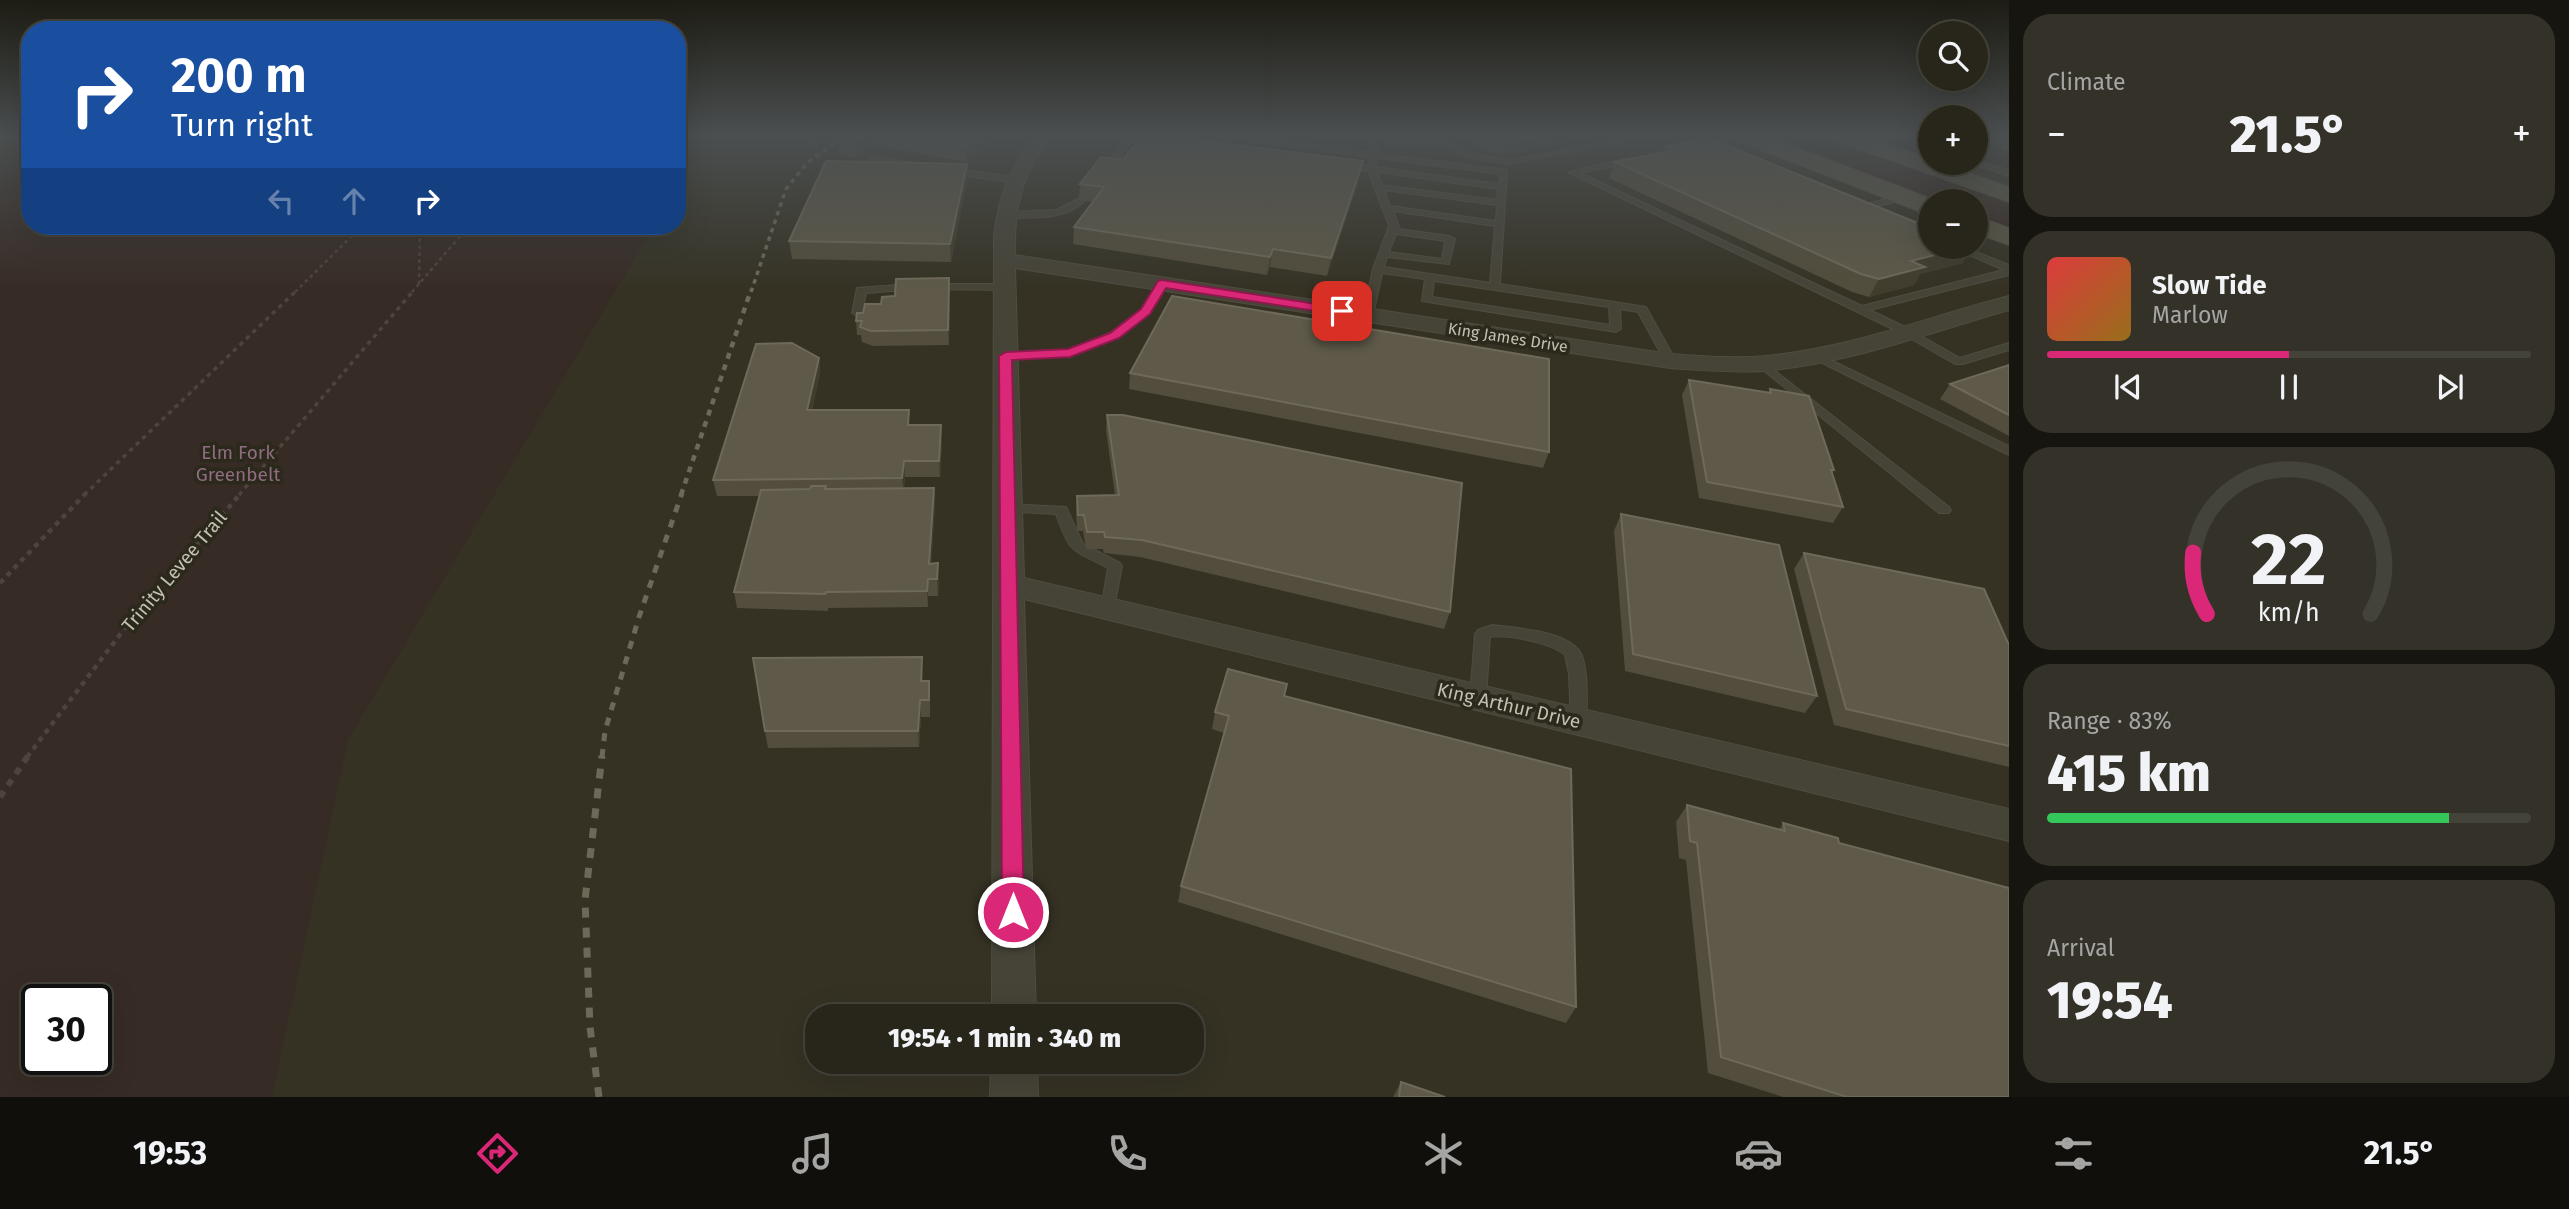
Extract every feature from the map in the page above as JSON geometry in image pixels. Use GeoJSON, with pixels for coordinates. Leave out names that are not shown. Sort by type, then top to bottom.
{"type":"FeatureCollection","features":[{"type":"Feature","properties":{"kind":"main road"},"geometry":{"type":"LineString","coordinates":[[1878,186],[1918,202]]}},
{"type":"Feature","properties":{"kind":"main road"},"geometry":{"type":"LineString","coordinates":[[1984,186],[2009,195]]}},
{"type":"Feature","properties":{"kind":"main road"},"geometry":{"type":"LineString","coordinates":[[1988,229],[2009,237]]}},
{"type":"Feature","properties":{"kind":"street"},"geometry":{"type":"LineString","coordinates":[[1013,186],[1007,215],[1004,273],[1014,1004]]}},
{"type":"Feature","properties":{"kind":"street","name":"King James Drive"},"geometry":{"type":"LineString","coordinates":[[1004,273],[1162,284],[1670,361],[1761,363],[1816,356],[2009,303]]}},
{"type":"Feature","properties":{"kind":"street","name":"King Arthur Drive"},"geometry":{"type":"LineString","coordinates":[[1009,585],[2009,825]]}},
{"type":"Feature","properties":{"kind":"street"},"geometry":{"type":"LineString","coordinates":[[1014,1074],[1014,1097]]}},
{"type":"Feature","properties":{"kind":"lane"},"geometry":{"type":"LineString","coordinates":[[1495,287],[1503,187],[1497,186]]}},
{"type":"Feature","properties":{"kind":"lane"},"geometry":{"type":"LineString","coordinates":[[1602,186],[1905,331],[1959,362],[2009,346]]}},
{"type":"Feature","properties":{"kind":"lane"},"geometry":{"type":"LineString","coordinates":[[1378,187],[1502,204]]}},
{"type":"Feature","properties":{"kind":"lane"},"geometry":{"type":"LineString","coordinates":[[1368,315],[1378,269],[1394,226],[1378,187]]}},
{"type":"Feature","properties":{"kind":"lane"},"geometry":{"type":"LineString","coordinates":[[1859,207],[1906,197]]}},
{"type":"Feature","properties":{"kind":"lane"},"geometry":{"type":"LineString","coordinates":[[1007,215],[1059,211],[1080,201]]}},
{"type":"Feature","properties":{"kind":"lane"},"geometry":{"type":"LineString","coordinates":[[1846,202],[1871,212]]}},
{"type":"Feature","properties":{"kind":"lane"},"geometry":{"type":"LineString","coordinates":[[1387,208],[1500,224]]}},
{"type":"Feature","properties":{"kind":"lane"},"geometry":{"type":"LineString","coordinates":[[1384,254],[1446,262],[1450,239],[1393,231]]}},
{"type":"Feature","properties":{"kind":"lane"},"geometry":{"type":"LineString","coordinates":[[1984,259],[2009,270]]}},
{"type":"Feature","properties":{"kind":"lane"},"geometry":{"type":"LineString","coordinates":[[1378,269],[1642,309],[1670,361]]}},
{"type":"Feature","properties":{"kind":"lane"},"geometry":{"type":"LineString","coordinates":[[1860,310],[2009,270]]}},
{"type":"Feature","properties":{"kind":"lane"},"geometry":{"type":"LineString","coordinates":[[857,313],[861,290],[1004,273]]}},
{"type":"Feature","properties":{"kind":"lane"},"geometry":{"type":"LineString","coordinates":[[1430,277],[1426,299],[1616,329],[1614,305]]}},
{"type":"Feature","properties":{"kind":"lane"},"geometry":{"type":"LineString","coordinates":[[1006,356],[1070,353],[1114,335],[1146,311],[1162,284]]}},
{"type":"Feature","properties":{"kind":"lane"},"geometry":{"type":"LineString","coordinates":[[1816,356],[2009,451]]}},
{"type":"Feature","properties":{"kind":"lane"},"geometry":{"type":"LineString","coordinates":[[1761,363],[1944,510]]}},
{"type":"Feature","properties":{"kind":"lane"},"geometry":{"type":"LineString","coordinates":[[1008,508],[1060,510],[1071,538],[1081,551],[1101,557],[1115,566],[1108,609]]}},
{"type":"Feature","properties":{"kind":"lane"},"geometry":{"type":"LineString","coordinates":[[1478,698],[1483,634],[1492,630],[1559,643],[1571,650],[1575,660],[1578,722]]}},
{"type":"Feature","properties":{"kind":"path"},"geometry":{"type":"LineString","coordinates":[[0,583],[99,479],[353,235]]}},
{"type":"Feature","properties":{"kind":"path"},"geometry":{"type":"LineString","coordinates":[[419,285],[420,235]]}},
{"type":"Feature","properties":{"kind":"path","name":"Trinity Levee Trail"},"geometry":{"type":"LineString","coordinates":[[0,797],[44,732],[125,628],[461,235]]}},
{"type":"Feature","properties":{"kind":"green space","name":"Elm Fork Greenbelt"},"geometry":{"type":"Polygon","coordinates":[[[0,186],[21,186],[21,235],[649,235],[348,740],[272,1097],[0,1097],[0,186]]]}},
{"type":"Feature","properties":{"kind":"green space"},"geometry":{"type":"Polygon","coordinates":[[[1888,186],[1973,186],[1981,189],[1918,189],[1918,197],[1888,186]]]}},
{"type":"Feature","properties":{"kind":"green space"},"geometry":{"type":"Polygon","coordinates":[[[1988,191],[2009,199],[2009,232],[1988,224],[1988,191]]]}},
{"type":"Feature","properties":{"kind":"building"},"geometry":{"type":"Polygon","coordinates":[[[814,186],[962,186],[950,244],[789,241],[814,186]]]}},
{"type":"Feature","properties":{"kind":"building"},"geometry":{"type":"Polygon","coordinates":[[[1098,186],[1355,186],[1331,258],[1273,249],[1270,257],[1074,227],[1104,187],[1098,186]]]}},
{"type":"Feature","properties":{"kind":"building"},"geometry":{"type":"Polygon","coordinates":[[[1668,186],[1827,186],[1918,223],[1919,259],[1911,261],[1925,267],[1879,279],[1861,274],[1668,186]]]}},
{"type":"Feature","properties":{"kind":"building"},"geometry":{"type":"Polygon","coordinates":[[[949,278],[948,330],[871,331],[860,327],[862,321],[856,321],[857,313],[863,313],[865,304],[881,304],[882,297],[895,296],[896,279],[949,278]]]}},
{"type":"Feature","properties":{"kind":"building"},"geometry":{"type":"Polygon","coordinates":[[[1172,296],[1549,359],[1549,452],[1130,373],[1172,296]]]}},
{"type":"Feature","properties":{"kind":"building"},"geometry":{"type":"Polygon","coordinates":[[[792,343],[819,358],[807,410],[909,410],[908,425],[941,425],[939,461],[904,461],[902,478],[713,480],[756,344],[792,343]]]}},
{"type":"Feature","properties":{"kind":"building"},"geometry":{"type":"Polygon","coordinates":[[[2009,365],[2009,415],[1950,384],[2009,365]]]}},
{"type":"Feature","properties":{"kind":"building"},"geometry":{"type":"Polygon","coordinates":[[[1689,380],[1809,396],[1834,470],[1831,470],[1843,507],[1707,482],[1689,380]]]}},
{"type":"Feature","properties":{"kind":"building"},"geometry":{"type":"Polygon","coordinates":[[[1107,415],[1123,415],[1462,483],[1450,612],[1142,540],[1105,537],[1104,532],[1087,532],[1084,515],[1078,515],[1077,496],[1119,495],[1107,415]]]}},
{"type":"Feature","properties":{"kind":"building"},"geometry":{"type":"Polygon","coordinates":[[[811,486],[826,486],[825,489],[934,488],[929,564],[938,563],[937,579],[928,579],[927,591],[825,594],[734,592],[761,490],[810,489],[811,486]]]}},
{"type":"Feature","properties":{"kind":"building"},"geometry":{"type":"Polygon","coordinates":[[[1621,514],[1779,545],[1817,696],[1633,654],[1621,514]]]}},
{"type":"Feature","properties":{"kind":"building"},"geometry":{"type":"Polygon","coordinates":[[[1804,553],[1984,589],[2009,643],[2009,746],[1846,709],[1804,553]]]}},
{"type":"Feature","properties":{"kind":"building"},"geometry":{"type":"Polygon","coordinates":[[[922,657],[921,681],[929,681],[929,700],[920,700],[918,731],[765,731],[753,658],[922,657]]]}},
{"type":"Feature","properties":{"kind":"building"},"geometry":{"type":"Polygon","coordinates":[[[1228,669],[1287,684],[1284,696],[1571,769],[1576,1007],[1181,886],[1229,716],[1215,712],[1228,669]]]}},
{"type":"Feature","properties":{"kind":"building"},"geometry":{"type":"Polygon","coordinates":[[[1687,805],[1785,831],[1783,823],[1838,838],[1839,843],[2009,888],[2009,1097],[1847,1097],[1721,1057],[1697,843],[1690,841],[1687,805]]]}},
{"type":"Feature","properties":{"kind":"building"},"geometry":{"type":"Polygon","coordinates":[[[1401,1082],[1445,1097],[1399,1097],[1401,1082]]]}},
{"type":"Feature","properties":{"kind":"railway"},"geometry":{"type":"LineString","coordinates":[[751,292],[788,186]]}},
{"type":"Feature","properties":{"kind":"railway"},"geometry":{"type":"LineString","coordinates":[[681,495],[751,290]]}},
{"type":"Feature","properties":{"kind":"railway"},"geometry":{"type":"LineString","coordinates":[[602,757],[605,731],[639,617],[682,493]]}},
{"type":"Feature","properties":{"kind":"railway"},"geometry":{"type":"LineString","coordinates":[[599,1097],[590,1027],[585,900],[602,756]]}},
{"type":"Feature","properties":{"kind":"route"},"geometry":{"type":"LineString","coordinates":[[1013,912],[1006,356],[1070,353],[1114,335],[1146,311],[1162,284],[1342,311]]}}]}
